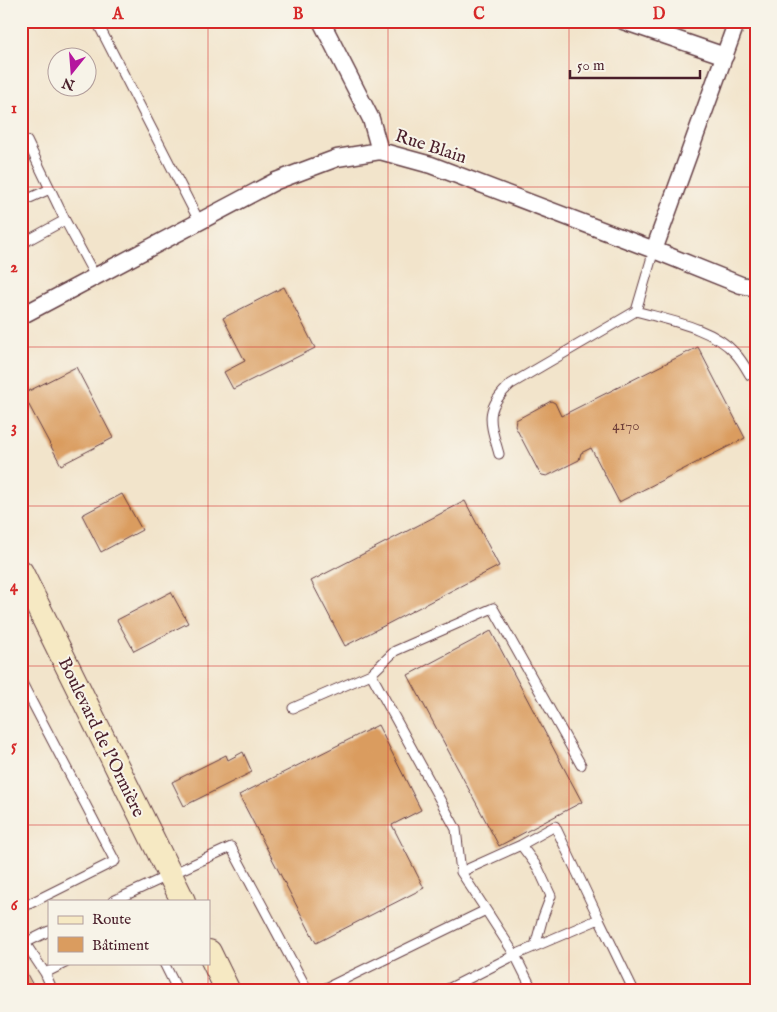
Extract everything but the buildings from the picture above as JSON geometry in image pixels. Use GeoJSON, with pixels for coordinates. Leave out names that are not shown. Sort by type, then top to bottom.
{"type":"FeatureCollection","features":[{"type":"Feature","properties":{"kind":"main road","name":"Boulevard de l'Ormière"},"geometry":{"type":"LineString","coordinates":[[21,572],[183,900]]}},
{"type":"Feature","properties":{"kind":"main road"},"geometry":{"type":"LineString","coordinates":[[210,954],[228,991]]}},
{"type":"Feature","properties":{"kind":"street"},"geometry":{"type":"LineString","coordinates":[[321,21],[371,119],[380,151]]}},
{"type":"Feature","properties":{"kind":"street"},"geometry":{"type":"LineString","coordinates":[[623,21],[725,56]]}},
{"type":"Feature","properties":{"kind":"street"},"geometry":{"type":"LineString","coordinates":[[654,250],[737,21]]}},
{"type":"Feature","properties":{"kind":"street","name":"Rue Blain"},"geometry":{"type":"LineString","coordinates":[[22,313],[276,181],[337,158],[380,151],[431,165],[741,285],[756,288]]}},
{"type":"Feature","properties":{"kind":"lane"},"geometry":{"type":"LineString","coordinates":[[99,21],[99,26],[199,221]]}},
{"type":"Feature","properties":{"kind":"lane"},"geometry":{"type":"LineString","coordinates":[[21,144],[27,142],[95,276]]}},
{"type":"Feature","properties":{"kind":"lane"},"geometry":{"type":"LineString","coordinates":[[21,202],[50,189]]}},
{"type":"Feature","properties":{"kind":"lane"},"geometry":{"type":"LineString","coordinates":[[21,244],[65,220]]}},
{"type":"Feature","properties":{"kind":"lane"},"geometry":{"type":"LineString","coordinates":[[499,454],[490,422],[494,402],[511,384],[636,311],[654,250]]}},
{"type":"Feature","properties":{"kind":"lane"},"geometry":{"type":"LineString","coordinates":[[636,311],[699,329],[724,343],[735,353],[750,376]]}},
{"type":"Feature","properties":{"kind":"lane"},"geometry":{"type":"LineString","coordinates":[[293,708],[371,674],[395,652],[493,608],[581,765]]}},
{"type":"Feature","properties":{"kind":"lane"},"geometry":{"type":"LineString","coordinates":[[371,674],[456,829],[462,872],[515,955],[534,991]]}},
{"type":"Feature","properties":{"kind":"lane"},"geometry":{"type":"LineString","coordinates":[[21,681],[114,861],[21,908]]}},
{"type":"Feature","properties":{"kind":"lane"},"geometry":{"type":"LineString","coordinates":[[462,872],[522,845],[556,826],[634,991]]}},
{"type":"Feature","properties":{"kind":"lane"},"geometry":{"type":"LineString","coordinates":[[522,845],[538,868],[551,896],[535,946]]}},
{"type":"Feature","properties":{"kind":"lane"},"geometry":{"type":"LineString","coordinates":[[115,900],[231,847],[308,991]]}},
{"type":"Feature","properties":{"kind":"lane"},"geometry":{"type":"LineString","coordinates":[[320,991],[486,910]]}},
{"type":"Feature","properties":{"kind":"lane"},"geometry":{"type":"LineString","coordinates":[[444,991],[515,955],[599,920]]}},
{"type":"Feature","properties":{"kind":"lane"},"geometry":{"type":"LineString","coordinates":[[48,931],[23,939],[45,973],[53,991]]}},
{"type":"Feature","properties":{"kind":"lane"},"geometry":{"type":"LineString","coordinates":[[45,973],[63,964]]}},
{"type":"Feature","properties":{"kind":"lane"},"geometry":{"type":"LineString","coordinates":[[164,964],[178,991]]}}]}
